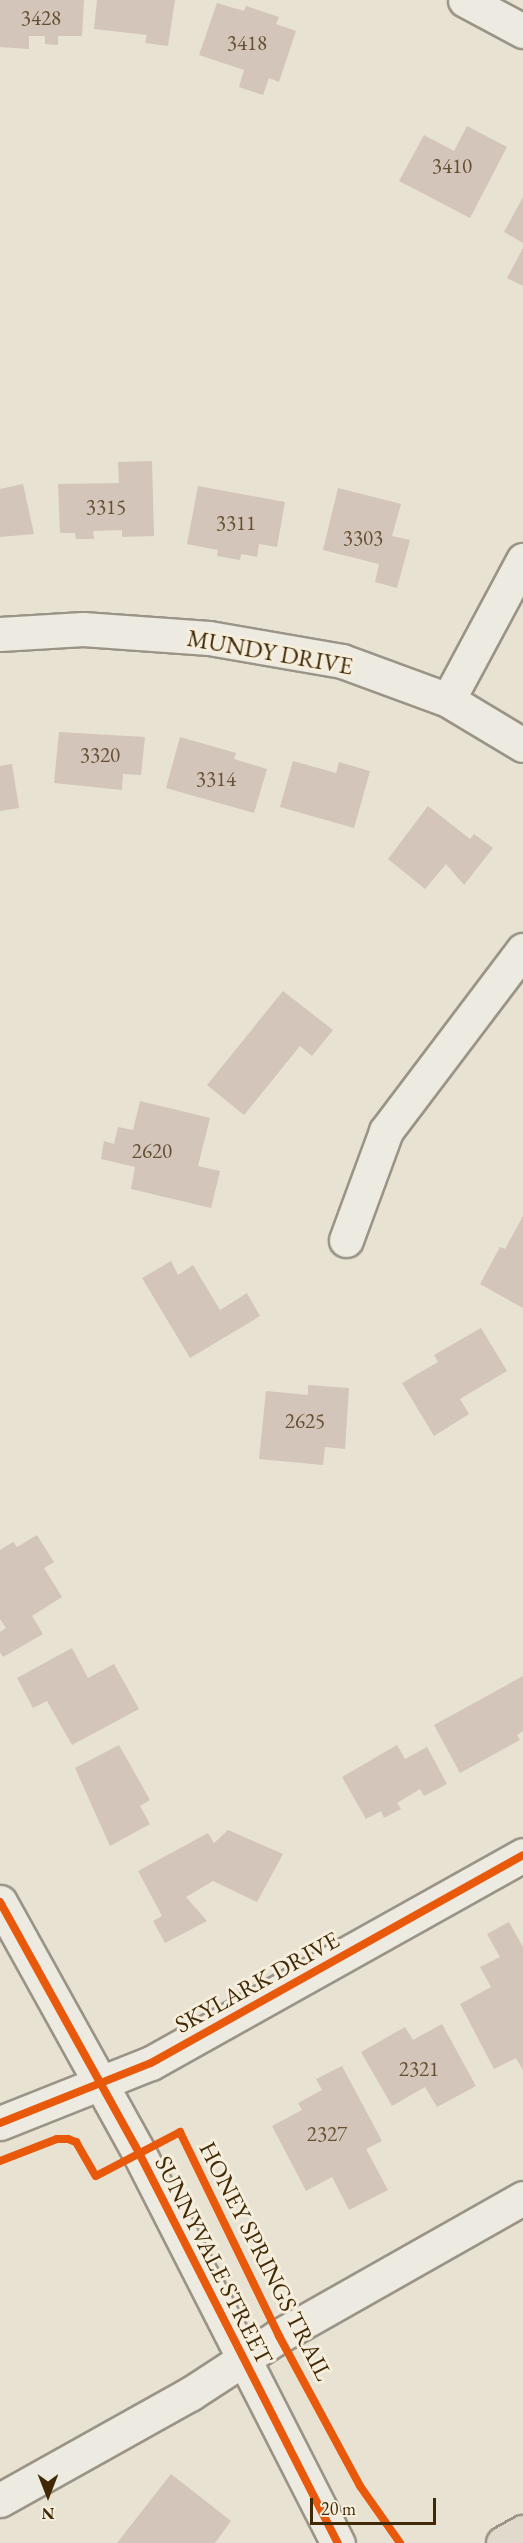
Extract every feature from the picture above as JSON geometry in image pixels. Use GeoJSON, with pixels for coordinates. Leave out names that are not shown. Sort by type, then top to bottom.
{"type":"FeatureCollection","features":[{"type":"Feature","properties":{"kind":"main road"},"geometry":{"type":"LineString","coordinates":[[503,2543],[523,2532]]}},
{"type":"Feature","properties":{"kind":"street"},"geometry":{"type":"LineString","coordinates":[[465,0],[523,31]]}},
{"type":"Feature","properties":{"kind":"street"},"geometry":{"type":"LineString","coordinates":[[448,700],[523,560]]}},
{"type":"Feature","properties":{"kind":"street","name":"MUNDY DRIVE"},"geometry":{"type":"LineString","coordinates":[[0,634],[83,628],[209,638],[342,661],[448,700],[523,745]]}},
{"type":"Feature","properties":{"kind":"street"},"geometry":{"type":"LineString","coordinates":[[346,1240],[386,1131],[523,950]]}},
{"type":"Feature","properties":{"kind":"street","name":"SKYLARK DRIVE"},"geometry":{"type":"LineString","coordinates":[[0,2123],[151,2064],[523,1855]]}},
{"type":"Feature","properties":{"kind":"street","name":"SUNNYVALE STREET"},"geometry":{"type":"LineString","coordinates":[[0,1902],[139,2153],[243,2361],[338,2543]]}},
{"type":"Feature","properties":{"kind":"street"},"geometry":{"type":"LineString","coordinates":[[0,2500],[190,2394],[279,2336],[523,2198]]}},
{"type":"Feature","properties":{"kind":"building"},"geometry":{"type":"Polygon","coordinates":[[[0,0],[84,0],[82,36],[58,36],[58,45],[45,44],[45,36],[29,36],[29,49],[0,47],[0,0]]]}},
{"type":"Feature","properties":{"kind":"building"},"geometry":{"type":"Polygon","coordinates":[[[97,0],[175,0],[168,46],[145,43],[147,35],[94,29],[97,0]]]}},
{"type":"Feature","properties":{"kind":"building"},"geometry":{"type":"Polygon","coordinates":[[[217,3],[244,11],[246,6],[279,17],[276,24],[296,31],[279,82],[269,78],[263,95],[239,87],[244,70],[199,55],[217,3]]]}},
{"type":"Feature","properties":{"kind":"building"},"geometry":{"type":"Polygon","coordinates":[[[467,126],[507,147],[470,218],[399,181],[424,135],[454,151],[467,126]]]}},
{"type":"Feature","properties":{"kind":"building"},"geometry":{"type":"Polygon","coordinates":[[[523,197],[523,243],[504,232],[523,197]]]}},
{"type":"Feature","properties":{"kind":"building"},"geometry":{"type":"Polygon","coordinates":[[[523,248],[523,286],[507,278],[523,248]]]}},
{"type":"Feature","properties":{"kind":"building"},"geometry":{"type":"Polygon","coordinates":[[[152,461],[154,536],[122,537],[122,530],[93,531],[94,539],[76,539],[75,533],[60,533],[58,484],[119,483],[118,462],[152,461]]]}},
{"type":"Feature","properties":{"kind":"building"},"geometry":{"type":"Polygon","coordinates":[[[23,484],[34,534],[0,537],[0,489],[23,484]]]}},
{"type":"Feature","properties":{"kind":"building"},"geometry":{"type":"Polygon","coordinates":[[[198,486],[285,502],[277,547],[259,544],[257,557],[241,554],[240,560],[217,556],[218,550],[187,544],[198,486]]]}},
{"type":"Feature","properties":{"kind":"building"},"geometry":{"type":"Polygon","coordinates":[[[338,488],[401,504],[392,536],[410,540],[397,588],[375,582],[379,564],[323,550],[338,488]]]}},
{"type":"Feature","properties":{"kind":"building"},"geometry":{"type":"Polygon","coordinates":[[[59,732],[145,737],[141,775],[123,774],[122,790],[54,783],[59,732]]]}},
{"type":"Feature","properties":{"kind":"building"},"geometry":{"type":"Polygon","coordinates":[[[180,737],[236,753],[234,759],[267,769],[254,813],[166,788],[180,737]]]}},
{"type":"Feature","properties":{"kind":"building"},"geometry":{"type":"Polygon","coordinates":[[[293,761],[336,773],[339,762],[370,771],[354,828],[280,807],[293,761]]]}},
{"type":"Feature","properties":{"kind":"building"},"geometry":{"type":"Polygon","coordinates":[[[12,764],[19,808],[0,811],[0,766],[12,764]]]}},
{"type":"Feature","properties":{"kind":"building"},"geometry":{"type":"Polygon","coordinates":[[[428,806],[470,839],[474,834],[493,848],[464,885],[446,864],[425,889],[388,859],[428,806]]]}},
{"type":"Feature","properties":{"kind":"building"},"geometry":{"type":"Polygon","coordinates":[[[283,991],[333,1030],[312,1056],[300,1046],[244,1115],[207,1085],[283,991]]]}},
{"type":"Feature","properties":{"kind":"building"},"geometry":{"type":"Polygon","coordinates":[[[140,1101],[210,1118],[198,1166],[220,1171],[211,1208],[131,1189],[135,1167],[101,1159],[104,1141],[114,1144],[118,1127],[133,1130],[140,1101]]]}},
{"type":"Feature","properties":{"kind":"building"},"geometry":{"type":"Polygon","coordinates":[[[523,1216],[523,1308],[480,1284],[500,1247],[505,1249],[523,1216]]]}},
{"type":"Feature","properties":{"kind":"building"},"geometry":{"type":"Polygon","coordinates":[[[171,1261],[178,1275],[193,1265],[220,1310],[247,1293],[260,1316],[190,1358],[142,1278],[171,1261]]]}},
{"type":"Feature","properties":{"kind":"building"},"geometry":{"type":"Polygon","coordinates":[[[481,1328],[507,1371],[460,1399],[469,1414],[434,1436],[402,1383],[438,1362],[434,1355],[481,1328]]]}},
{"type":"Feature","properties":{"kind":"building"},"geometry":{"type":"Polygon","coordinates":[[[308,1385],[349,1388],[345,1449],[325,1447],[323,1465],[259,1459],[266,1391],[308,1395],[308,1385]]]}},
{"type":"Feature","properties":{"kind":"building"},"geometry":{"type":"Polygon","coordinates":[[[37,1535],[54,1562],[44,1568],[62,1597],[32,1616],[43,1634],[3,1657],[0,1652],[0,1632],[6,1628],[0,1619],[0,1550],[13,1542],[17,1547],[37,1535]]]}},
{"type":"Feature","properties":{"kind":"building"},"geometry":{"type":"Polygon","coordinates":[[[72,1648],[88,1678],[114,1664],[139,1709],[72,1745],[47,1701],[33,1708],[17,1678],[72,1648]]]}},
{"type":"Feature","properties":{"kind":"building"},"geometry":{"type":"Polygon","coordinates":[[[523,1676],[523,1731],[517,1735],[520,1740],[460,1773],[434,1725],[523,1676]]]}},
{"type":"Feature","properties":{"kind":"building"},"geometry":{"type":"Polygon","coordinates":[[[119,1745],[150,1800],[140,1806],[150,1824],[110,1846],[75,1768],[119,1745]]]}},
{"type":"Feature","properties":{"kind":"building"},"geometry":{"type":"Polygon","coordinates":[[[397,1745],[405,1759],[427,1747],[447,1784],[424,1796],[420,1789],[397,1803],[401,1809],[384,1818],[381,1811],[366,1819],[342,1777],[397,1745]]]}},
{"type":"Feature","properties":{"kind":"building"},"geometry":{"type":"Polygon","coordinates":[[[228,1830],[283,1854],[257,1902],[213,1881],[186,1897],[207,1921],[165,1943],[153,1921],[162,1916],[138,1871],[208,1833],[214,1843],[228,1830]]]}},
{"type":"Feature","properties":{"kind":"building"},"geometry":{"type":"Polygon","coordinates":[[[509,1922],[523,1947],[523,2070],[516,2058],[494,2069],[460,2004],[491,1987],[480,1967],[500,1957],[487,1934],[509,1922]]]}},
{"type":"Feature","properties":{"kind":"building"},"geometry":{"type":"Polygon","coordinates":[[[442,2024],[476,2086],[437,2107],[425,2087],[392,2106],[361,2052],[405,2027],[413,2040],[442,2024]]]}},
{"type":"Feature","properties":{"kind":"building"},"geometry":{"type":"Polygon","coordinates":[[[342,2066],[382,2141],[366,2149],[388,2190],[349,2210],[332,2177],[306,2191],[272,2126],[302,2110],[298,2103],[322,2090],[316,2079],[342,2066]]]}},
{"type":"Feature","properties":{"kind":"building"},"geometry":{"type":"Polygon","coordinates":[[[171,2474],[231,2521],[215,2543],[117,2543],[171,2474]]]}},
{"type":"Feature","properties":{"kind":"cycle path"},"geometry":{"type":"LineString","coordinates":[[0,2123],[151,2063],[523,1855]]}},
{"type":"Feature","properties":{"kind":"cycle path"},"geometry":{"type":"LineString","coordinates":[[0,1902],[139,2153],[338,2543]]}},
{"type":"Feature","properties":{"kind":"cycle path","name":"HONEY SPRINGS TRAIL"},"geometry":{"type":"LineString","coordinates":[[0,2161],[57,2139],[68,2139],[76,2142],[96,2176],[180,2132],[279,2336],[360,2486],[400,2543]]}}]}
